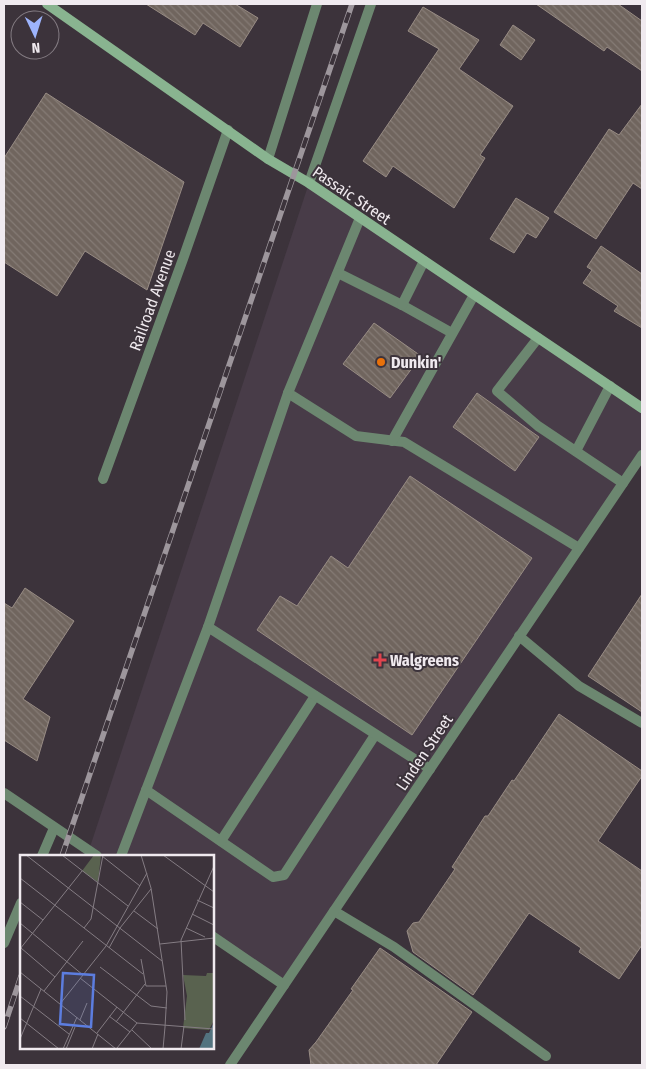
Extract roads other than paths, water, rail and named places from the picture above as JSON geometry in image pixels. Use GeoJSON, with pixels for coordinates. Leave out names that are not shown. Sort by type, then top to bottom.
{"type":"FeatureCollection","features":[{"type":"Feature","properties":{"kind":"main road","name":"Passaic Street"},"geometry":{"type":"LineString","coordinates":[[47,4],[268,159],[309,184],[642,408]]}},
{"type":"Feature","properties":{"kind":"street"},"geometry":{"type":"LineString","coordinates":[[268,159],[318,4]]}},
{"type":"Feature","properties":{"kind":"street"},"geometry":{"type":"LineString","coordinates":[[309,184],[371,4]]}},
{"type":"Feature","properties":{"kind":"street","name":"Railroad Avenue"},"geometry":{"type":"LineString","coordinates":[[103,479],[228,130]]}},
{"type":"Feature","properties":{"kind":"street"},"geometry":{"type":"LineString","coordinates":[[121,855],[208,626],[288,393],[360,218]]}},
{"type":"Feature","properties":{"kind":"street"},"geometry":{"type":"LineString","coordinates":[[402,305],[424,261]]}},
{"type":"Feature","properties":{"kind":"street"},"geometry":{"type":"LineString","coordinates":[[338,273],[452,333]]}},
{"type":"Feature","properties":{"kind":"street"},"geometry":{"type":"LineString","coordinates":[[392,441],[474,295]]}},
{"type":"Feature","properties":{"kind":"street"},"geometry":{"type":"LineString","coordinates":[[538,338],[497,391],[538,426],[623,483]]}},
{"type":"Feature","properties":{"kind":"street"},"geometry":{"type":"LineString","coordinates":[[576,451],[610,386]]}},
{"type":"Feature","properties":{"kind":"street"},"geometry":{"type":"LineString","coordinates":[[288,393],[356,436],[404,442],[579,548]]}},
{"type":"Feature","properties":{"kind":"street","name":"Linden Street"},"geometry":{"type":"LineString","coordinates":[[230,1065],[642,455]]}},
{"type":"Feature","properties":{"kind":"street"},"geometry":{"type":"LineString","coordinates":[[208,626],[430,769]]}},
{"type":"Feature","properties":{"kind":"street"},"geometry":{"type":"LineString","coordinates":[[520,636],[579,686],[642,724]]}},
{"type":"Feature","properties":{"kind":"street"},"geometry":{"type":"LineString","coordinates":[[221,841],[315,696]]}},
{"type":"Feature","properties":{"kind":"street"},"geometry":{"type":"LineString","coordinates":[[146,790],[273,877],[284,875],[375,735]]}},
{"type":"Feature","properties":{"kind":"street"},"geometry":{"type":"LineString","coordinates":[[4,793],[96,855]]}},
{"type":"Feature","properties":{"kind":"street"},"geometry":{"type":"LineString","coordinates":[[42,855],[54,828]]}},
{"type":"Feature","properties":{"kind":"street"},"geometry":{"type":"LineString","coordinates":[[4,943],[20,905]]}},
{"type":"Feature","properties":{"kind":"street"},"geometry":{"type":"LineString","coordinates":[[334,911],[394,947],[546,1056]]}},
{"type":"Feature","properties":{"kind":"street"},"geometry":{"type":"LineString","coordinates":[[214,937],[284,985]]}},
{"type":"Feature","properties":{"kind":"railway"},"geometry":{"type":"LineString","coordinates":[[62,855],[352,4]]}},
{"type":"Feature","properties":{"kind":"railway"},"geometry":{"type":"LineString","coordinates":[[4,1027],[20,979]]}},
{"type":"Feature","properties":{"kind":"place","name":"Dunkin'"},"geometry":{"type":"Point","coordinates":[381,362]}},
{"type":"Feature","properties":{"kind":"place","name":"Walgreens"},"geometry":{"type":"Point","coordinates":[380,660]}}]}
